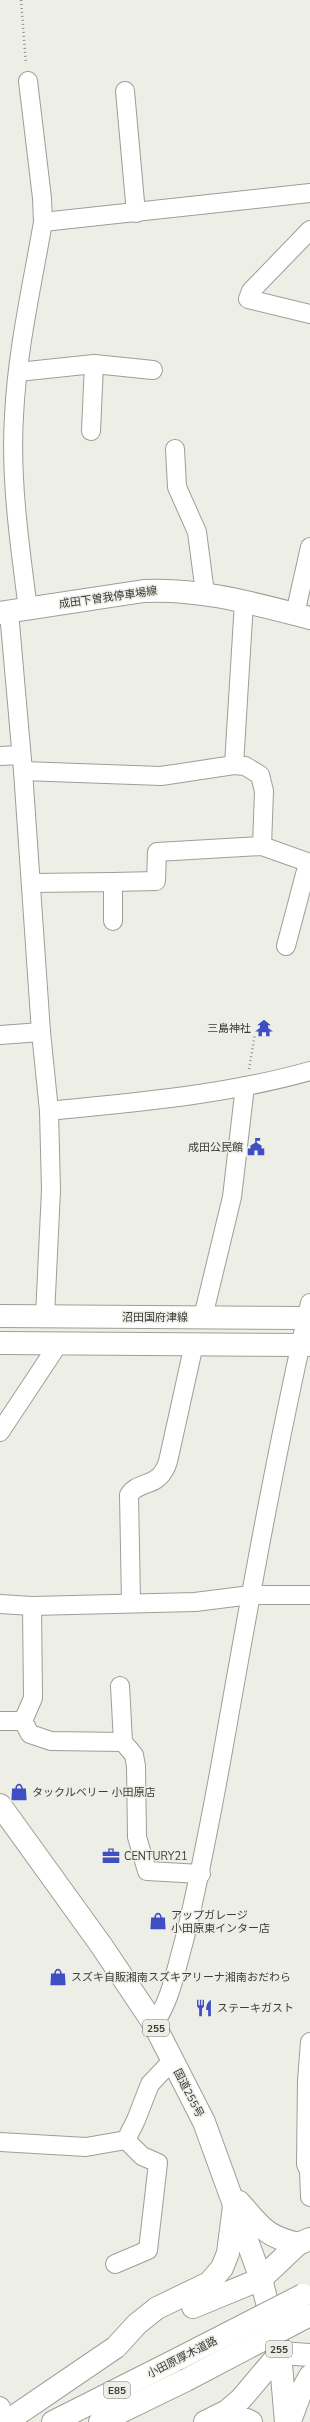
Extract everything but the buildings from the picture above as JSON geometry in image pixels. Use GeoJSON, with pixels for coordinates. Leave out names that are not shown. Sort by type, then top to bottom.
{"type":"FeatureCollection","features":[{"type":"Feature","properties":{"kind":"main road","name":"成田下曽我停車場線"},"geometry":{"type":"LineString","coordinates":[[12,611],[144,591],[167,590],[205,593],[303,616]]}},
{"type":"Feature","properties":{"kind":"main road","name":"沼田国府津線"},"geometry":{"type":"LineString","coordinates":[[0,1316],[204,1317],[309,1313]]}},
{"type":"Feature","properties":{"kind":"main road"},"geometry":{"type":"LineString","coordinates":[[0,1343],[304,1344]]}},
{"type":"Feature","properties":{"kind":"main road","name":"国道255号"},"geometry":{"type":"LineString","coordinates":[[0,1805],[101,1945],[154,2024],[204,2122],[261,2279],[280,2353],[286,2422]]}},
{"type":"Feature","properties":{"kind":"main road"},"geometry":{"type":"LineString","coordinates":[[232,2196],[260,2227],[276,2239],[304,2242]]}},
{"type":"Feature","properties":{"kind":"main road"},"geometry":{"type":"LineString","coordinates":[[116,2347],[136,2324],[157,2308],[209,2283],[222,2268],[228,2253],[232,2196]]}},
{"type":"Feature","properties":{"kind":"main road"},"geometry":{"type":"LineString","coordinates":[[2,2412],[142,2331],[189,2308],[261,2279],[304,2242]]}},
{"type":"Feature","properties":{"kind":"main road","name":"小田原厚木道路"},"geometry":{"type":"LineString","coordinates":[[53,2422],[307,2293]]}},
{"type":"Feature","properties":{"kind":"main road","name":"小田原厚木道路"},"geometry":{"type":"LineString","coordinates":[[100,2422],[186,2380],[309,2315]]}},
{"type":"Feature","properties":{"kind":"main road"},"geometry":{"type":"LineString","coordinates":[[205,2422],[227,2411],[241,2399],[280,2353],[310,2355]]}},
{"type":"Feature","properties":{"kind":"main road"},"geometry":{"type":"LineString","coordinates":[[290,2422],[300,2394],[310,2376]]}},
{"type":"Feature","properties":{"kind":"main road"},"geometry":{"type":"LineString","coordinates":[[232,2422],[247,2420],[251,2422]]}},
{"type":"Feature","properties":{"kind":"street"},"geometry":{"type":"LineString","coordinates":[[28,81],[42,198],[43,222],[18,372],[14,417],[16,480],[21,551],[12,611],[41,1032],[49,1111],[51,1190],[45,1316]]}},
{"type":"Feature","properties":{"kind":"street"},"geometry":{"type":"LineString","coordinates":[[125,91],[136,213]]}},
{"type":"Feature","properties":{"kind":"street"},"geometry":{"type":"LineString","coordinates":[[43,222],[310,194]]}},
{"type":"Feature","properties":{"kind":"street"},"geometry":{"type":"LineString","coordinates":[[310,230],[251,291],[248,299],[310,314]]}},
{"type":"Feature","properties":{"kind":"street"},"geometry":{"type":"LineString","coordinates":[[18,372],[94,364],[153,370]]}},
{"type":"Feature","properties":{"kind":"street"},"geometry":{"type":"LineString","coordinates":[[91,431],[94,364]]}},
{"type":"Feature","properties":{"kind":"street"},"geometry":{"type":"LineString","coordinates":[[176,449],[177,486],[197,532],[205,593]]}},
{"type":"Feature","properties":{"kind":"street"},"geometry":{"type":"LineString","coordinates":[[303,616],[310,547]]}},
{"type":"Feature","properties":{"kind":"street"},"geometry":{"type":"LineString","coordinates":[[234,765],[244,602]]}},
{"type":"Feature","properties":{"kind":"street"},"geometry":{"type":"LineString","coordinates":[[0,756],[22,763],[161,776],[234,765],[245,766],[260,775],[264,792],[262,846]]}},
{"type":"Feature","properties":{"kind":"street"},"geometry":{"type":"LineString","coordinates":[[31,883],[156,881],[157,852],[262,846],[309,863],[286,946]]}},
{"type":"Feature","properties":{"kind":"street"},"geometry":{"type":"LineString","coordinates":[[113,882],[113,922]]}},
{"type":"Feature","properties":{"kind":"street"},"geometry":{"type":"LineString","coordinates":[[0,1035],[41,1032]]}},
{"type":"Feature","properties":{"kind":"street"},"geometry":{"type":"LineString","coordinates":[[49,1111],[172,1099],[245,1086],[310,1071]]}},
{"type":"Feature","properties":{"kind":"street"},"geometry":{"type":"LineString","coordinates":[[204,1317],[232,1197],[245,1086]]}},
{"type":"Feature","properties":{"kind":"street"},"geometry":{"type":"LineString","coordinates":[[154,2024],[164,2010],[175,1976],[201,1874],[251,1595],[304,1344],[309,1313]]}},
{"type":"Feature","properties":{"kind":"street"},"geometry":{"type":"LineString","coordinates":[[0,1432],[59,1343]]}},
{"type":"Feature","properties":{"kind":"street"},"geometry":{"type":"LineString","coordinates":[[131,1602],[129,1495],[134,1488],[154,1481],[163,1473],[169,1457],[194,1344]]}},
{"type":"Feature","properties":{"kind":"street"},"geometry":{"type":"LineString","coordinates":[[0,1604],[32,1606],[131,1602],[195,1602],[251,1595],[310,1595]]}},
{"type":"Feature","properties":{"kind":"street"},"geometry":{"type":"LineString","coordinates":[[23,1721],[33,1698],[32,1606]]}},
{"type":"Feature","properties":{"kind":"street"},"geometry":{"type":"LineString","coordinates":[[120,1686],[123,1742],[134,1755],[136,1766],[138,1838],[147,1871],[201,1874]]}},
{"type":"Feature","properties":{"kind":"street"},"geometry":{"type":"LineString","coordinates":[[0,1721],[23,1721]]}},
{"type":"Feature","properties":{"kind":"street"},"geometry":{"type":"LineString","coordinates":[[23,1721],[30,1734],[51,1741],[123,1742]]}},
{"type":"Feature","properties":{"kind":"street"},"geometry":{"type":"LineString","coordinates":[[310,2042],[307,2081],[306,2164],[309,2171],[310,2197]]}},
{"type":"Feature","properties":{"kind":"street"},"geometry":{"type":"LineString","coordinates":[[126,2140],[136,2120],[150,2084],[172,2061]]}},
{"type":"Feature","properties":{"kind":"street"},"geometry":{"type":"LineString","coordinates":[[0,2142],[86,2147],[126,2140]]}},
{"type":"Feature","properties":{"kind":"street"},"geometry":{"type":"LineString","coordinates":[[115,2264],[148,2250],[158,2163],[142,2156],[126,2140]]}},
{"type":"Feature","properties":{"kind":"path"},"geometry":{"type":"LineString","coordinates":[[21,0],[28,81]]}},
{"type":"Feature","properties":{"kind":"path"},"geometry":{"type":"LineString","coordinates":[[245,1086],[255,1034]]}},
{"type":"Feature","properties":{"kind":"place","name":"三島神社"},"geometry":{"type":"Point","coordinates":[264,1028]}},
{"type":"Feature","properties":{"kind":"place","name":"成田公民館"},"geometry":{"type":"Point","coordinates":[256,1147]}},
{"type":"Feature","properties":{"kind":"place","name":"タックルベリー 小田原店"},"geometry":{"type":"Point","coordinates":[19,1792]}},
{"type":"Feature","properties":{"kind":"place","name":"CENTURY21"},"geometry":{"type":"Point","coordinates":[111,1856]}},
{"type":"Feature","properties":{"kind":"place","name":"アップガレージ 小田原東インター店"},"geometry":{"type":"Point","coordinates":[158,1921]}},
{"type":"Feature","properties":{"kind":"place","name":"スズキ自販湘南スズキアリーナ湘南おだわら"},"geometry":{"type":"Point","coordinates":[58,1977]}},
{"type":"Feature","properties":{"kind":"place","name":"ステーキガスト"},"geometry":{"type":"Point","coordinates":[204,2008]}}]}
